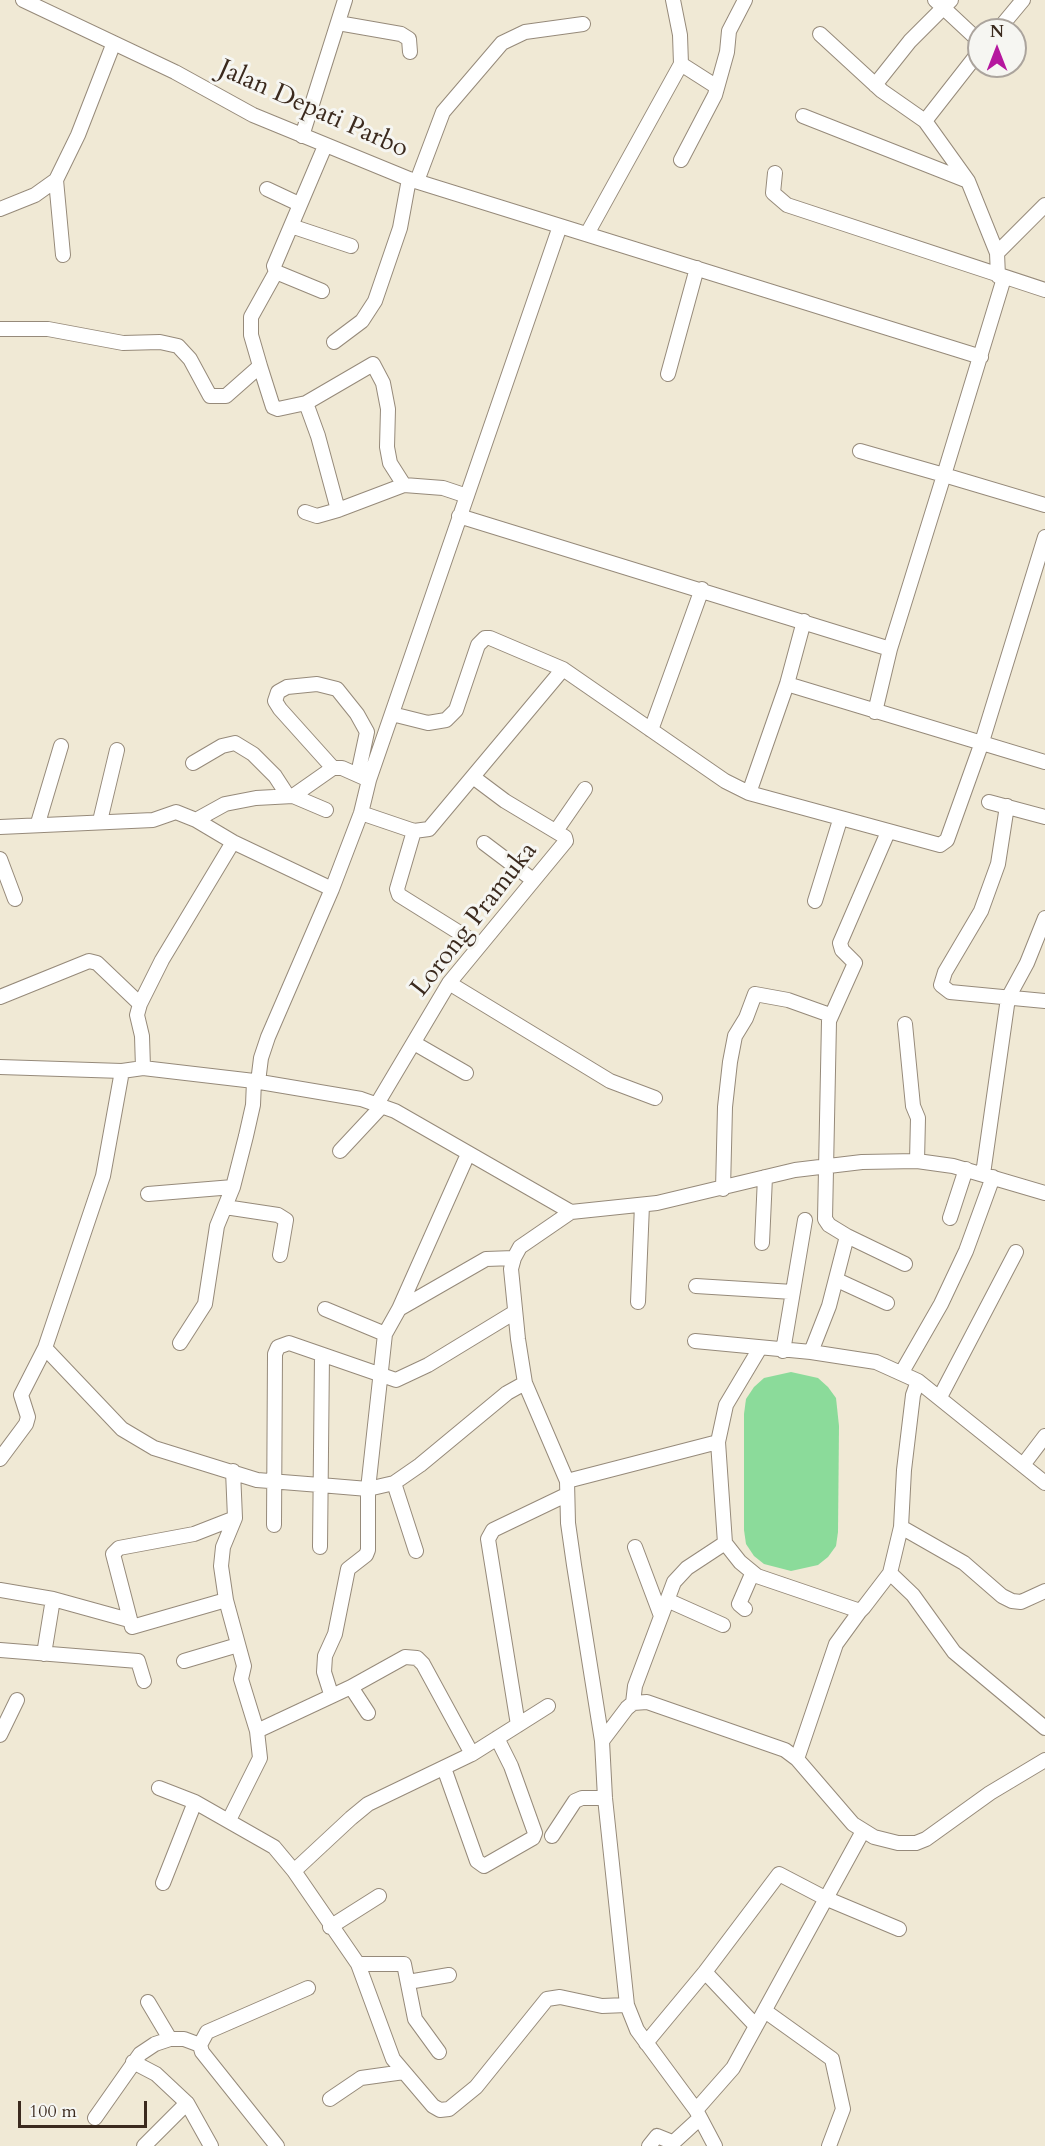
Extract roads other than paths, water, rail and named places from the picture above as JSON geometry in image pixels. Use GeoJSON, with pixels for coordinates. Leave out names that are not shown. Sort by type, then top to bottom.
{"type":"FeatureCollection","features":[{"type":"Feature","properties":{"kind":"street","name":"Jalan Depati Parbo"},"geometry":{"type":"LineString","coordinates":[[22,0],[113,45],[175,72],[253,116],[413,180],[981,357]]}},
{"type":"Feature","properties":{"kind":"street"},"geometry":{"type":"LineString","coordinates":[[302,136],[345,0]]}},
{"type":"Feature","properties":{"kind":"street"},"geometry":{"type":"LineString","coordinates":[[587,234],[681,64],[680,35],[673,0]]}},
{"type":"Feature","properties":{"kind":"street"},"geometry":{"type":"LineString","coordinates":[[681,160],[717,87],[727,52],[729,31],[745,0]]}},
{"type":"Feature","properties":{"kind":"street"},"geometry":{"type":"LineString","coordinates":[[1008,18],[1023,0]]}},
{"type":"Feature","properties":{"kind":"street"},"geometry":{"type":"LineString","coordinates":[[875,85],[944,3],[967,28]]}},
{"type":"Feature","properties":{"kind":"street"},"geometry":{"type":"LineString","coordinates":[[338,22],[400,34],[409,39],[410,52]]}},
{"type":"Feature","properties":{"kind":"street"},"geometry":{"type":"LineString","coordinates":[[334,342],[362,321],[375,301],[400,228],[413,180],[443,112],[502,43],[525,32],[583,24]]}},
{"type":"Feature","properties":{"kind":"street"},"geometry":{"type":"LineString","coordinates":[[820,34],[875,85],[925,121],[968,181],[997,253],[1001,277],[981,357],[890,649],[875,712]]}},
{"type":"Feature","properties":{"kind":"street"},"geometry":{"type":"LineString","coordinates":[[0,209],[36,195],[56,180],[78,135],[113,45]]}},
{"type":"Feature","properties":{"kind":"street"},"geometry":{"type":"LineString","coordinates":[[681,64],[717,87]]}},
{"type":"Feature","properties":{"kind":"street"},"geometry":{"type":"LineString","coordinates":[[925,121],[967,67]]}},
{"type":"Feature","properties":{"kind":"street"},"geometry":{"type":"LineString","coordinates":[[803,116],[968,181]]}},
{"type":"Feature","properties":{"kind":"street"},"geometry":{"type":"LineString","coordinates":[[325,146],[276,259],[276,272],[251,318],[251,335],[273,407],[278,409],[306,403],[373,364],[383,383],[388,409],[387,447],[390,463],[404,485]]}},
{"type":"Feature","properties":{"kind":"street"},"geometry":{"type":"LineString","coordinates":[[775,173],[773,193],[787,205],[1045,290]]}},
{"type":"Feature","properties":{"kind":"street"},"geometry":{"type":"LineString","coordinates":[[56,180],[63,255]]}},
{"type":"Feature","properties":{"kind":"street"},"geometry":{"type":"LineString","coordinates":[[267,189],[298,204]]}},
{"type":"Feature","properties":{"kind":"street"},"geometry":{"type":"LineString","coordinates":[[997,253],[1045,205]]}},
{"type":"Feature","properties":{"kind":"street"},"geometry":{"type":"LineString","coordinates":[[291,226],[351,246]]}},
{"type":"Feature","properties":{"kind":"street"},"geometry":{"type":"LineString","coordinates":[[363,777],[392,714],[560,226]]}},
{"type":"Feature","properties":{"kind":"street"},"geometry":{"type":"LineString","coordinates":[[668,374],[697,267]]}},
{"type":"Feature","properties":{"kind":"street"},"geometry":{"type":"LineString","coordinates":[[276,272],[322,291]]}},
{"type":"Feature","properties":{"kind":"street"},"geometry":{"type":"LineString","coordinates":[[0,329],[48,329],[123,343],[160,342],[178,346],[190,359],[206,391],[214,398],[226,396],[260,366]]}},
{"type":"Feature","properties":{"kind":"street"},"geometry":{"type":"LineString","coordinates":[[306,403],[318,436],[338,510]]}},
{"type":"Feature","properties":{"kind":"street"},"geometry":{"type":"LineString","coordinates":[[860,451],[1045,505]]}},
{"type":"Feature","properties":{"kind":"street"},"geometry":{"type":"LineString","coordinates":[[305,512],[317,516],[404,485],[443,488],[467,496]]}},
{"type":"Feature","properties":{"kind":"street"},"geometry":{"type":"LineString","coordinates":[[459,516],[702,589],[890,649]]}},
{"type":"Feature","properties":{"kind":"street"},"geometry":{"type":"LineString","coordinates":[[392,714],[428,723],[446,720],[456,710],[478,645],[485,638],[563,669],[725,781],[749,793],[934,845],[944,844],[981,745],[1045,537]]}},
{"type":"Feature","properties":{"kind":"street"},"geometry":{"type":"LineString","coordinates":[[651,730],[702,589]]}},
{"type":"Feature","properties":{"kind":"street"},"geometry":{"type":"LineString","coordinates":[[749,793],[787,684],[804,621]]}},
{"type":"Feature","properties":{"kind":"street"},"geometry":{"type":"LineString","coordinates":[[361,813],[414,831],[423,832],[435,824],[563,669]]}},
{"type":"Feature","properties":{"kind":"street"},"geometry":{"type":"LineString","coordinates":[[180,1343],[205,1304],[215,1237],[233,1187],[253,1105],[261,1058],[268,1037],[332,889],[361,813],[367,732],[357,714],[337,689],[317,684],[288,687],[278,692],[275,701],[280,709],[333,768],[363,777]]}},
{"type":"Feature","properties":{"kind":"street"},"geometry":{"type":"LineString","coordinates":[[787,684],[981,745],[1045,762]]}},
{"type":"Feature","properties":{"kind":"street"},"geometry":{"type":"LineString","coordinates":[[193,763],[222,746],[235,743],[253,754],[275,776],[290,796],[326,810]]}},
{"type":"Feature","properties":{"kind":"street"},"geometry":{"type":"LineString","coordinates":[[39,823],[61,746]]}},
{"type":"Feature","properties":{"kind":"street"},"geometry":{"type":"LineString","coordinates":[[100,821],[117,750]]}},
{"type":"Feature","properties":{"kind":"street"},"geometry":{"type":"LineString","coordinates":[[196,820],[225,804],[290,796],[333,768]]}},
{"type":"Feature","properties":{"kind":"street"},"geometry":{"type":"LineString","coordinates":[[473,777],[505,801],[556,831],[585,789]]}},
{"type":"Feature","properties":{"kind":"street"},"geometry":{"type":"LineString","coordinates":[[989,802],[1045,817]]}},
{"type":"Feature","properties":{"kind":"street"},"geometry":{"type":"LineString","coordinates":[[1007,806],[998,864],[981,911],[945,972],[941,985],[951,992],[1045,1001]]}},
{"type":"Feature","properties":{"kind":"street"},"geometry":{"type":"LineString","coordinates":[[0,827],[39,823],[153,820],[176,812],[332,889]]}},
{"type":"Feature","properties":{"kind":"street"},"geometry":{"type":"LineString","coordinates":[[814,901],[840,820]]}},
{"type":"Feature","properties":{"kind":"street"},"geometry":{"type":"LineString","coordinates":[[414,831],[397,890],[399,895],[479,945]]}},
{"type":"Feature","properties":{"kind":"street","name":"Lorong Pramuka"},"geometry":{"type":"LineString","coordinates":[[340,1151],[380,1105],[449,983],[565,843],[565,837],[556,831]]}},
{"type":"Feature","properties":{"kind":"street"},"geometry":{"type":"LineString","coordinates":[[888,832],[842,935],[840,946],[853,959],[855,967],[830,1015],[825,1219],[829,1225],[847,1236],[905,1264]]}},
{"type":"Feature","properties":{"kind":"street"},"geometry":{"type":"LineString","coordinates":[[143,1068],[138,1015],[141,1004],[162,960],[233,842]]}},
{"type":"Feature","properties":{"kind":"street"},"geometry":{"type":"LineString","coordinates":[[484,843],[533,880]]}},
{"type":"Feature","properties":{"kind":"street"},"geometry":{"type":"LineString","coordinates":[[0,859],[15,899]]}},
{"type":"Feature","properties":{"kind":"street"},"geometry":{"type":"LineString","coordinates":[[902,1372],[941,1304],[966,1251],[988,1176],[1008,998],[1027,963],[1045,918]]}},
{"type":"Feature","properties":{"kind":"street"},"geometry":{"type":"LineString","coordinates":[[0,997],[89,961],[97,963],[141,1004]]}},
{"type":"Feature","properties":{"kind":"street"},"geometry":{"type":"LineString","coordinates":[[449,983],[610,1081],[655,1098]]}},
{"type":"Feature","properties":{"kind":"street"},"geometry":{"type":"LineString","coordinates":[[723,1189],[725,1107],[730,1062],[735,1036],[746,1018],[755,994],[788,1000],[830,1015]]}},
{"type":"Feature","properties":{"kind":"street"},"geometry":{"type":"LineString","coordinates":[[905,1024],[913,1106],[918,1118],[917,1161]]}},
{"type":"Feature","properties":{"kind":"street"},"geometry":{"type":"LineString","coordinates":[[414,1043],[466,1073]]}},
{"type":"Feature","properties":{"kind":"street"},"geometry":{"type":"LineString","coordinates":[[0,1067],[122,1071],[143,1068],[256,1081],[380,1105],[571,1212]]}},
{"type":"Feature","properties":{"kind":"street"},"geometry":{"type":"LineString","coordinates":[[0,1459],[26,1424],[28,1417],[21,1395],[45,1348],[103,1176],[122,1071]]}},
{"type":"Feature","properties":{"kind":"street"},"geometry":{"type":"LineString","coordinates":[[331,1694],[323,1664],[335,1634],[348,1569],[366,1555],[368,1550],[368,1489],[385,1334],[399,1309],[468,1154]]}},
{"type":"Feature","properties":{"kind":"street"},"geometry":{"type":"LineString","coordinates":[[711,2145],[698,2114],[677,2091],[632,2020],[627,2005],[605,1798],[602,1741],[574,1565],[567,1488],[525,1383],[511,1269],[514,1258],[520,1247],[571,1212],[642,1205],[827,1165],[917,1161],[966,1169],[1045,1193]]}},
{"type":"Feature","properties":{"kind":"street"},"geometry":{"type":"LineString","coordinates":[[950,1218],[966,1169]]}},
{"type":"Feature","properties":{"kind":"street"},"geometry":{"type":"LineString","coordinates":[[762,1243],[765,1177]]}},
{"type":"Feature","properties":{"kind":"street"},"geometry":{"type":"LineString","coordinates":[[148,1194],[233,1187]]}},
{"type":"Feature","properties":{"kind":"street"},"geometry":{"type":"LineString","coordinates":[[638,1302],[642,1205]]}},
{"type":"Feature","properties":{"kind":"street"},"geometry":{"type":"LineString","coordinates":[[225,1207],[278,1215],[286,1220],[280,1255]]}},
{"type":"Feature","properties":{"kind":"street"},"geometry":{"type":"LineString","coordinates":[[783,1351],[805,1220]]}},
{"type":"Feature","properties":{"kind":"street"},"geometry":{"type":"LineString","coordinates":[[811,1352],[837,1280],[847,1236]]}},
{"type":"Feature","properties":{"kind":"street"},"geometry":{"type":"LineString","coordinates":[[940,1397],[1016,1252]]}},
{"type":"Feature","properties":{"kind":"street"},"geometry":{"type":"LineString","coordinates":[[399,1309],[486,1259],[514,1258]]}},
{"type":"Feature","properties":{"kind":"street"},"geometry":{"type":"LineString","coordinates":[[837,1280],[887,1303]]}},
{"type":"Feature","properties":{"kind":"street"},"geometry":{"type":"LineString","coordinates":[[696,1286],[793,1292]]}},
{"type":"Feature","properties":{"kind":"street"},"geometry":{"type":"LineString","coordinates":[[325,1309],[385,1334]]}},
{"type":"Feature","properties":{"kind":"street"},"geometry":{"type":"LineString","coordinates":[[274,1525],[275,1351],[289,1343],[396,1380],[515,1312]]}},
{"type":"Feature","properties":{"kind":"street"},"geometry":{"type":"LineString","coordinates":[[695,1341],[811,1352],[876,1362],[902,1372],[940,1397],[1045,1483]]}},
{"type":"Feature","properties":{"kind":"street"},"geometry":{"type":"LineString","coordinates":[[45,1348],[122,1429],[154,1448],[257,1480],[368,1489],[394,1483],[507,1394],[525,1383]]}},
{"type":"Feature","properties":{"kind":"street"},"geometry":{"type":"LineString","coordinates":[[760,1348],[726,1405],[718,1442],[725,1543],[752,1574],[860,1611]]}},
{"type":"Feature","properties":{"kind":"street"},"geometry":{"type":"LineString","coordinates":[[320,1547],[322,1355]]}},
{"type":"Feature","properties":{"kind":"street"},"geometry":{"type":"LineString","coordinates":[[797,1759],[836,1644],[890,1573],[901,1527],[904,1470],[913,1395],[918,1382]]}},
{"type":"Feature","properties":{"kind":"street"},"geometry":{"type":"LineString","coordinates":[[1023,1466],[1045,1436]]}},
{"type":"Feature","properties":{"kind":"street"},"geometry":{"type":"LineString","coordinates":[[518,1725],[488,1539],[493,1530],[567,1488],[718,1442]]}},
{"type":"Feature","properties":{"kind":"street"},"geometry":{"type":"LineString","coordinates":[[229,1820],[260,1758],[257,1731],[241,1679],[244,1666],[226,1600],[221,1566],[223,1547],[235,1518],[233,1472]]}},
{"type":"Feature","properties":{"kind":"street"},"geometry":{"type":"LineString","coordinates":[[394,1483],[416,1551]]}},
{"type":"Feature","properties":{"kind":"street"},"geometry":{"type":"LineString","coordinates":[[226,1600],[132,1627],[112,1560],[115,1550],[195,1534],[235,1518]]}},
{"type":"Feature","properties":{"kind":"street"},"geometry":{"type":"LineString","coordinates":[[901,1527],[964,1563],[1002,1596],[1012,1601],[1021,1602],[1045,1591]]}},
{"type":"Feature","properties":{"kind":"street"},"geometry":{"type":"LineString","coordinates":[[602,1741],[633,1703],[635,1686],[667,1600],[680,1574],[725,1543]]}},
{"type":"Feature","properties":{"kind":"street"},"geometry":{"type":"LineString","coordinates":[[635,1547],[661,1616]]}},
{"type":"Feature","properties":{"kind":"street"},"geometry":{"type":"LineString","coordinates":[[890,1573],[913,1595],[954,1652],[1045,1728]]}},
{"type":"Feature","properties":{"kind":"street"},"geometry":{"type":"LineString","coordinates":[[745,1609],[739,1604],[752,1574]]}},
{"type":"Feature","properties":{"kind":"street"},"geometry":{"type":"LineString","coordinates":[[0,1590],[53,1599],[129,1620]]}},
{"type":"Feature","properties":{"kind":"street"},"geometry":{"type":"LineString","coordinates":[[44,1654],[53,1599]]}},
{"type":"Feature","properties":{"kind":"street"},"geometry":{"type":"LineString","coordinates":[[667,1600],[723,1625]]}},
{"type":"Feature","properties":{"kind":"street"},"geometry":{"type":"LineString","coordinates":[[184,1662],[238,1645]]}},
{"type":"Feature","properties":{"kind":"street"},"geometry":{"type":"LineString","coordinates":[[0,1650],[138,1661],[144,1681]]}},
{"type":"Feature","properties":{"kind":"street"},"geometry":{"type":"LineString","coordinates":[[257,1731],[331,1694],[351,1687],[405,1656],[417,1658],[423,1664],[472,1754]]}},
{"type":"Feature","properties":{"kind":"street"},"geometry":{"type":"LineString","coordinates":[[351,1687],[368,1713]]}},
{"type":"Feature","properties":{"kind":"street"},"geometry":{"type":"LineString","coordinates":[[0,1735],[17,1700]]}},
{"type":"Feature","properties":{"kind":"street"},"geometry":{"type":"LineString","coordinates":[[633,1703],[647,1702],[785,1750],[797,1759],[853,1824],[874,1837],[898,1843],[916,1843],[1045,1760]]}},
{"type":"Feature","properties":{"kind":"street"},"geometry":{"type":"LineString","coordinates":[[294,1871],[368,1804],[472,1754],[548,1706]]}},
{"type":"Feature","properties":{"kind":"street"},"geometry":{"type":"LineString","coordinates":[[444,1768],[477,1861],[484,1866],[533,1838],[535,1833],[521,1791],[497,1738]]}},
{"type":"Feature","properties":{"kind":"street"},"geometry":{"type":"LineString","coordinates":[[159,1788],[195,1802],[274,1847],[294,1871],[330,1927],[358,1964],[385,2043],[393,2059],[433,2106],[440,2110],[449,2109],[488,2074],[547,2000],[560,1997],[602,2006],[627,2005]]}},
{"type":"Feature","properties":{"kind":"street"},"geometry":{"type":"LineString","coordinates":[[552,1836],[568,1808],[575,1801],[582,1798],[605,1798]]}},
{"type":"Feature","properties":{"kind":"street"},"geometry":{"type":"LineString","coordinates":[[163,1883],[195,1802]]}},
{"type":"Feature","properties":{"kind":"street"},"geometry":{"type":"LineString","coordinates":[[649,2146],[657,2136],[672,2142],[676,2140],[733,2068],[863,1831]]}},
{"type":"Feature","properties":{"kind":"street"},"geometry":{"type":"LineString","coordinates":[[646,2043],[705,1972],[779,1874],[825,1898],[900,1929]]}},
{"type":"Feature","properties":{"kind":"street"},"geometry":{"type":"LineString","coordinates":[[330,1927],[379,1896]]}},
{"type":"Feature","properties":{"kind":"street"},"geometry":{"type":"LineString","coordinates":[[358,1964],[404,1964],[418,2026],[439,2052]]}},
{"type":"Feature","properties":{"kind":"street"},"geometry":{"type":"LineString","coordinates":[[705,1972],[756,2026]]}},
{"type":"Feature","properties":{"kind":"street"},"geometry":{"type":"LineString","coordinates":[[408,1982],[449,1975]]}},
{"type":"Feature","properties":{"kind":"street"},"geometry":{"type":"LineString","coordinates":[[277,2146],[202,2052],[200,2045],[207,2032],[308,1988]]}},
{"type":"Feature","properties":{"kind":"street"},"geometry":{"type":"LineString","coordinates":[[148,2002],[170,2039]]}},
{"type":"Feature","properties":{"kind":"street"},"geometry":{"type":"LineString","coordinates":[[765,2011],[832,2059],[843,2109],[828,2146]]}},
{"type":"Feature","properties":{"kind":"street"},"geometry":{"type":"LineString","coordinates":[[95,2118],[133,2062],[155,2044],[170,2039],[184,2039],[200,2045]]}},
{"type":"Feature","properties":{"kind":"street"},"geometry":{"type":"LineString","coordinates":[[133,2062],[156,2074],[187,2103],[211,2146]]}},
{"type":"Feature","properties":{"kind":"street"},"geometry":{"type":"LineString","coordinates":[[330,2099],[361,2078],[404,2072]]}},
{"type":"Feature","properties":{"kind":"street"},"geometry":{"type":"LineString","coordinates":[[144,2146],[187,2103]]}}]}
